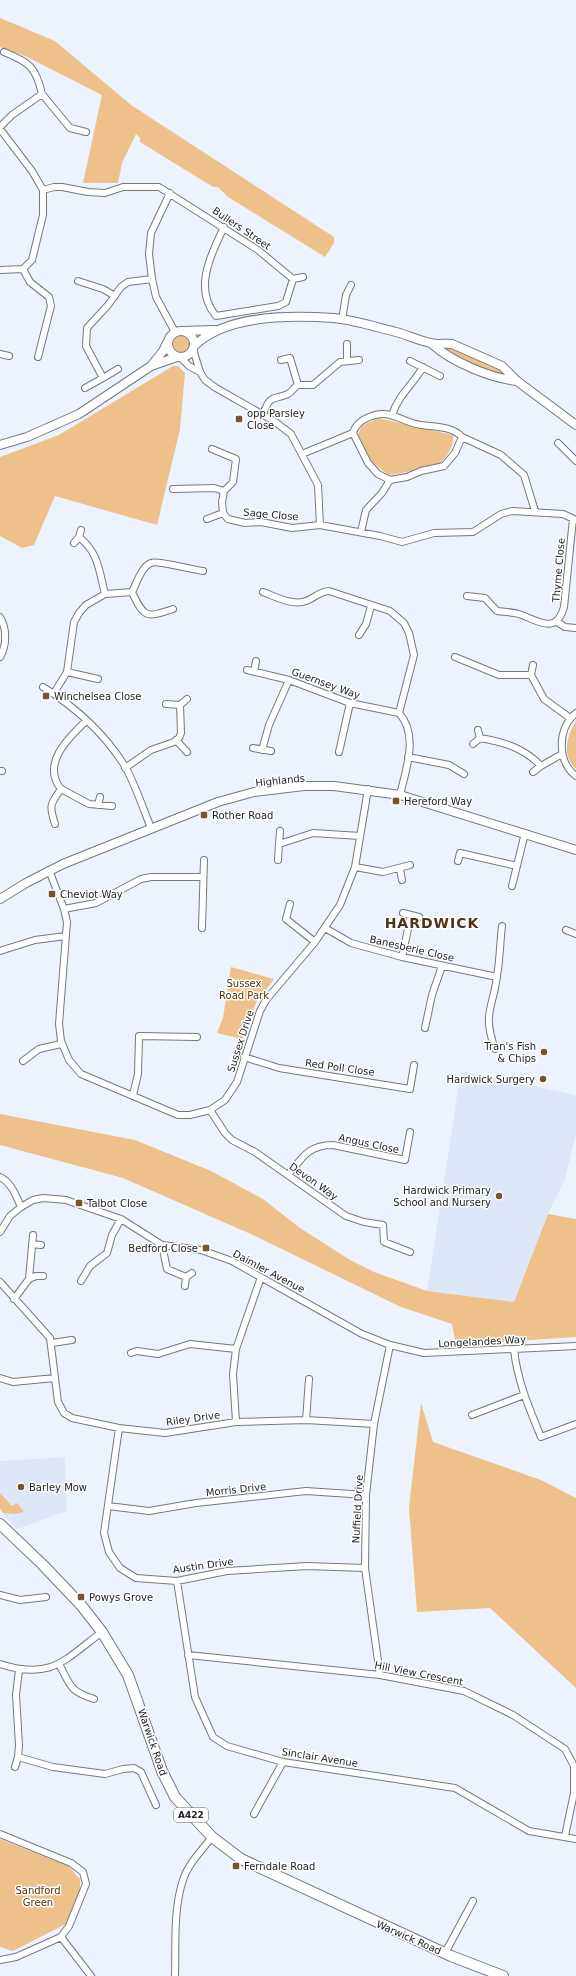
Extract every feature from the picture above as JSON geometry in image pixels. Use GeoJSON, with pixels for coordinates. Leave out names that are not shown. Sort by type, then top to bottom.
{"type":"FeatureCollection","features":[{"type":"Feature","properties":{"kind":"main road","name":"Warwick Road"},"geometry":{"type":"LineString","coordinates":[[0,1524],[42,1564],[81,1606],[102,1632],[128,1675],[162,1771],[175,1797],[212,1837],[241,1860],[445,1953],[500,1976]]}},
{"type":"Feature","properties":{"kind":"street"},"geometry":{"type":"LineString","coordinates":[[4,52],[22,60],[33,68],[42,94],[70,128],[86,132]]}},
{"type":"Feature","properties":{"kind":"street"},"geometry":{"type":"LineString","coordinates":[[0,270],[23,269],[32,260],[43,215],[43,190],[32,171],[1,132],[12,115],[42,94]]}},
{"type":"Feature","properties":{"kind":"street","name":"Bullers Street"},"geometry":{"type":"LineString","coordinates":[[43,190],[54,187],[62,187],[88,192],[105,193],[123,187],[159,187],[258,250],[293,279]]}},
{"type":"Feature","properties":{"kind":"street"},"geometry":{"type":"LineString","coordinates":[[170,193],[151,233],[149,254],[156,297],[179,332],[190,334],[200,372],[205,380],[216,388],[262,414],[291,434],[318,485],[320,525]]}},
{"type":"Feature","properties":{"kind":"street"},"geometry":{"type":"LineString","coordinates":[[224,227],[209,256],[206,271],[207,298],[210,310],[216,316],[278,306],[286,302],[293,279],[303,277]]}},
{"type":"Feature","properties":{"kind":"street"},"geometry":{"type":"LineString","coordinates":[[23,269],[30,282],[49,297],[51,306],[38,357]]}},
{"type":"Feature","properties":{"kind":"street"},"geometry":{"type":"LineString","coordinates":[[103,378],[88,352],[85,336],[90,324],[121,287],[128,282],[152,279]]}},
{"type":"Feature","properties":{"kind":"street"},"geometry":{"type":"LineString","coordinates":[[78,282],[103,289],[115,296]]}},
{"type":"Feature","properties":{"kind":"street"},"geometry":{"type":"LineString","coordinates":[[342,320],[346,295],[351,285]]}},
{"type":"Feature","properties":{"kind":"street"},"geometry":{"type":"LineString","coordinates":[[151,366],[188,356],[206,335],[217,330],[251,320],[302,317],[342,320],[398,333],[432,344],[449,356],[490,375],[517,382]]}},
{"type":"Feature","properties":{"kind":"street"},"geometry":{"type":"LineString","coordinates":[[0,445],[27,437],[79,414],[151,366],[163,351],[168,341],[179,332],[217,330]]}},
{"type":"Feature","properties":{"kind":"street"},"geometry":{"type":"LineString","coordinates":[[168,341],[170,353],[200,372]]}},
{"type":"Feature","properties":{"kind":"street"},"geometry":{"type":"LineString","coordinates":[[347,344],[347,360]]}},
{"type":"Feature","properties":{"kind":"street"},"geometry":{"type":"LineString","coordinates":[[432,344],[452,344],[502,366],[517,382],[576,425]]}},
{"type":"Feature","properties":{"kind":"street"},"geometry":{"type":"LineString","coordinates":[[0,354],[9,356]]}},
{"type":"Feature","properties":{"kind":"street"},"geometry":{"type":"LineString","coordinates":[[281,360],[290,358],[298,385]]}},
{"type":"Feature","properties":{"kind":"street"},"geometry":{"type":"LineString","coordinates":[[262,414],[271,399],[288,394],[298,385],[313,385],[340,362],[347,360],[359,360]]}},
{"type":"Feature","properties":{"kind":"street"},"geometry":{"type":"LineString","coordinates":[[410,361],[440,376]]}},
{"type":"Feature","properties":{"kind":"street"},"geometry":{"type":"LineString","coordinates":[[392,414],[397,401],[423,368]]}},
{"type":"Feature","properties":{"kind":"street"},"geometry":{"type":"LineString","coordinates":[[85,388],[118,369]]}},
{"type":"Feature","properties":{"kind":"street"},"geometry":{"type":"LineString","coordinates":[[302,454],[353,433],[357,424],[365,418],[378,413],[392,414],[420,425],[458,432],[462,437],[500,455],[524,475],[536,512]]}},
{"type":"Feature","properties":{"kind":"street"},"geometry":{"type":"LineString","coordinates":[[353,433],[368,463],[378,474],[390,480],[407,477],[421,470],[444,466],[455,453],[462,437]]}},
{"type":"Feature","properties":{"kind":"street"},"geometry":{"type":"LineString","coordinates":[[558,444],[576,461]]}},
{"type":"Feature","properties":{"kind":"street"},"geometry":{"type":"LineString","coordinates":[[207,519],[223,513],[222,502],[224,491],[233,482],[236,460],[212,449]]}},
{"type":"Feature","properties":{"kind":"street"},"geometry":{"type":"LineString","coordinates":[[361,532],[366,510],[382,493],[390,480]]}},
{"type":"Feature","properties":{"kind":"street"},"geometry":{"type":"LineString","coordinates":[[172,489],[214,488],[224,491]]}},
{"type":"Feature","properties":{"kind":"street","name":"Sage Close"},"geometry":{"type":"LineString","coordinates":[[223,513],[228,519],[245,523],[261,522],[292,528],[320,525],[361,532],[402,542],[434,533],[473,532],[501,514],[512,511],[563,514],[575,519]]}},
{"type":"Feature","properties":{"kind":"street","name":"Thyme Close"},"geometry":{"type":"LineString","coordinates":[[557,622],[562,617],[564,608],[575,519]]}},
{"type":"Feature","properties":{"kind":"street"},"geometry":{"type":"LineString","coordinates":[[74,543],[80,534],[90,545],[94,554],[104,594]]}},
{"type":"Feature","properties":{"kind":"street"},"geometry":{"type":"LineString","coordinates":[[132,592],[144,568],[151,563],[159,562],[182,568],[203,571]]}},
{"type":"Feature","properties":{"kind":"street"},"geometry":{"type":"LineString","coordinates":[[264,592],[297,603],[305,602],[325,591],[329,591],[390,612],[404,623],[412,642],[414,656],[399,713],[406,720],[408,728],[408,757],[400,795]]}},
{"type":"Feature","properties":{"kind":"street"},"geometry":{"type":"LineString","coordinates":[[54,694],[67,672],[74,622],[86,605],[104,594],[132,592]]}},
{"type":"Feature","properties":{"kind":"street"},"geometry":{"type":"LineString","coordinates":[[132,592],[141,611],[146,614],[156,614],[173,609]]}},
{"type":"Feature","properties":{"kind":"street"},"geometry":{"type":"LineString","coordinates":[[467,596],[485,598],[497,611],[518,614],[541,624],[557,622],[565,627],[576,627]]}},
{"type":"Feature","properties":{"kind":"street"},"geometry":{"type":"LineString","coordinates":[[359,636],[366,624],[371,606]]}},
{"type":"Feature","properties":{"kind":"street"},"geometry":{"type":"LineString","coordinates":[[0,617],[5,628],[5,647],[0,657]]}},
{"type":"Feature","properties":{"kind":"street"},"geometry":{"type":"LineString","coordinates":[[455,657],[499,675],[530,675]]}},
{"type":"Feature","properties":{"kind":"street"},"geometry":{"type":"LineString","coordinates":[[254,672],[256,661]]}},
{"type":"Feature","properties":{"kind":"street"},"geometry":{"type":"LineString","coordinates":[[533,665],[530,675],[544,699],[570,718]]}},
{"type":"Feature","properties":{"kind":"street","name":"Guernsey Way"},"geometry":{"type":"LineString","coordinates":[[247,670],[289,680],[350,703],[399,713]]}},
{"type":"Feature","properties":{"kind":"street"},"geometry":{"type":"LineString","coordinates":[[67,672],[98,679]]}},
{"type":"Feature","properties":{"kind":"street"},"geometry":{"type":"LineString","coordinates":[[262,750],[269,724],[289,680]]}},
{"type":"Feature","properties":{"kind":"street"},"geometry":{"type":"LineString","coordinates":[[43,686],[74,708],[107,742],[125,768],[151,828]]}},
{"type":"Feature","properties":{"kind":"street"},"geometry":{"type":"LineString","coordinates":[[166,704],[180,705],[187,699]]}},
{"type":"Feature","properties":{"kind":"street"},"geometry":{"type":"LineString","coordinates":[[339,752],[350,703]]}},
{"type":"Feature","properties":{"kind":"street"},"geometry":{"type":"LineString","coordinates":[[125,768],[151,750],[176,740],[181,733],[180,705]]}},
{"type":"Feature","properties":{"kind":"street"},"geometry":{"type":"LineString","coordinates":[[576,713],[570,718],[564,732],[562,754],[565,764],[576,776]]}},
{"type":"Feature","properties":{"kind":"street"},"geometry":{"type":"LineString","coordinates":[[86,720],[69,737],[56,756],[54,765],[56,783],[61,789],[88,804],[112,806]]}},
{"type":"Feature","properties":{"kind":"street"},"geometry":{"type":"LineString","coordinates":[[478,730],[480,738]]}},
{"type":"Feature","properties":{"kind":"street"},"geometry":{"type":"LineString","coordinates":[[480,738],[515,747],[532,757],[541,766]]}},
{"type":"Feature","properties":{"kind":"street"},"geometry":{"type":"LineString","coordinates":[[473,744],[480,738]]}},
{"type":"Feature","properties":{"kind":"street"},"geometry":{"type":"LineString","coordinates":[[176,740],[187,752]]}},
{"type":"Feature","properties":{"kind":"street"},"geometry":{"type":"LineString","coordinates":[[253,748],[271,751]]}},
{"type":"Feature","properties":{"kind":"street"},"geometry":{"type":"LineString","coordinates":[[533,772],[562,754]]}},
{"type":"Feature","properties":{"kind":"street"},"geometry":{"type":"LineString","coordinates":[[408,757],[449,765],[464,774]]}},
{"type":"Feature","properties":{"kind":"street","name":"Highlands"},"geometry":{"type":"LineString","coordinates":[[0,899],[49,870],[218,802],[254,792],[304,786],[334,786],[368,789],[400,795],[576,850]]}},
{"type":"Feature","properties":{"kind":"street"},"geometry":{"type":"LineString","coordinates":[[55,824],[51,812],[51,803],[61,789]]}},
{"type":"Feature","properties":{"kind":"street","name":"Sussex Drive"},"geometry":{"type":"LineString","coordinates":[[49,870],[64,909],[66,936],[59,1024],[62,1044],[69,1060],[81,1074],[178,1115],[190,1115],[210,1110],[225,1100],[237,1082],[260,1011],[326,928],[340,905],[355,867],[368,789]]}},
{"type":"Feature","properties":{"kind":"street"},"geometry":{"type":"LineString","coordinates":[[98,805],[100,796]]}},
{"type":"Feature","properties":{"kind":"street"},"geometry":{"type":"LineString","coordinates":[[278,860],[280,831]]}},
{"type":"Feature","properties":{"kind":"street"},"geometry":{"type":"LineString","coordinates":[[279,844],[313,833],[360,836]]}},
{"type":"Feature","properties":{"kind":"street"},"geometry":{"type":"LineString","coordinates":[[512,886],[525,833]]}},
{"type":"Feature","properties":{"kind":"street"},"geometry":{"type":"LineString","coordinates":[[458,861],[460,853],[517,866]]}},
{"type":"Feature","properties":{"kind":"street"},"geometry":{"type":"LineString","coordinates":[[202,928],[204,860]]}},
{"type":"Feature","properties":{"kind":"street"},"geometry":{"type":"LineString","coordinates":[[355,867],[383,872],[400,869],[410,865]]}},
{"type":"Feature","properties":{"kind":"street"},"geometry":{"type":"LineString","coordinates":[[400,869],[402,880]]}},
{"type":"Feature","properties":{"kind":"street"},"geometry":{"type":"LineString","coordinates":[[64,909],[96,903],[141,879],[151,876],[203,877]]}},
{"type":"Feature","properties":{"kind":"street"},"geometry":{"type":"LineString","coordinates":[[290,904],[286,919],[315,942]]}},
{"type":"Feature","properties":{"kind":"street"},"geometry":{"type":"LineString","coordinates":[[403,913],[419,917]]}},
{"type":"Feature","properties":{"kind":"street"},"geometry":{"type":"LineString","coordinates":[[402,957],[411,915]]}},
{"type":"Feature","properties":{"kind":"street"},"geometry":{"type":"LineString","coordinates":[[495,1049],[488,1024],[488,1015],[497,977],[502,926]]}},
{"type":"Feature","properties":{"kind":"street","name":"Banesberie Close"},"geometry":{"type":"LineString","coordinates":[[326,928],[351,943],[402,957],[497,977]]}},
{"type":"Feature","properties":{"kind":"street"},"geometry":{"type":"LineString","coordinates":[[566,930],[576,934]]}},
{"type":"Feature","properties":{"kind":"street"},"geometry":{"type":"LineString","coordinates":[[0,951],[35,940],[66,936]]}},
{"type":"Feature","properties":{"kind":"street"},"geometry":{"type":"LineString","coordinates":[[425,1028],[432,995],[442,966]]}},
{"type":"Feature","properties":{"kind":"street"},"geometry":{"type":"LineString","coordinates":[[133,1095],[138,1074],[139,1036],[197,1037]]}},
{"type":"Feature","properties":{"kind":"street"},"geometry":{"type":"LineString","coordinates":[[23,1061],[39,1049],[62,1044]]}},
{"type":"Feature","properties":{"kind":"street","name":"Red Poll Close"},"geometry":{"type":"LineString","coordinates":[[244,1057],[279,1068],[410,1089],[414,1064]]}},
{"type":"Feature","properties":{"kind":"street","name":"Devon Way"},"geometry":{"type":"LineString","coordinates":[[210,1110],[225,1133],[232,1140],[255,1152],[351,1218],[383,1225],[384,1242],[410,1252]]}},
{"type":"Feature","properties":{"kind":"street","name":"Angus Close"},"geometry":{"type":"LineString","coordinates":[[288,1175],[307,1151],[323,1145],[333,1145],[405,1160],[410,1132]]}},
{"type":"Feature","properties":{"kind":"street"},"geometry":{"type":"LineString","coordinates":[[0,1177],[6,1180],[12,1188],[21,1207],[7,1220],[0,1232]]}},
{"type":"Feature","properties":{"kind":"street","name":"Daimler Avenue"},"geometry":{"type":"LineString","coordinates":[[21,1207],[33,1200],[51,1198],[66,1200],[121,1219],[162,1244],[201,1250],[232,1261],[362,1334],[390,1345]]}},
{"type":"Feature","properties":{"kind":"street"},"geometry":{"type":"LineString","coordinates":[[81,1281],[90,1266],[107,1253],[112,1235],[121,1219]]}},
{"type":"Feature","properties":{"kind":"street"},"geometry":{"type":"LineString","coordinates":[[29,1279],[33,1235]]}},
{"type":"Feature","properties":{"kind":"street"},"geometry":{"type":"LineString","coordinates":[[32,1244],[41,1245]]}},
{"type":"Feature","properties":{"kind":"street"},"geometry":{"type":"LineString","coordinates":[[162,1244],[167,1269],[186,1277]]}},
{"type":"Feature","properties":{"kind":"street"},"geometry":{"type":"LineString","coordinates":[[184,1286],[186,1277],[192,1273]]}},
{"type":"Feature","properties":{"kind":"street"},"geometry":{"type":"LineString","coordinates":[[14,1299],[29,1279],[36,1276],[43,1276]]}},
{"type":"Feature","properties":{"kind":"street"},"geometry":{"type":"LineString","coordinates":[[236,1422],[233,1374],[236,1349],[261,1277]]}},
{"type":"Feature","properties":{"kind":"street","name":"Riley Drive"},"geometry":{"type":"LineString","coordinates":[[0,1282],[14,1299],[47,1333],[52,1343],[58,1402],[64,1413],[72,1418],[119,1428],[165,1433],[236,1422],[306,1420],[374,1424]]}},
{"type":"Feature","properties":{"kind":"street"},"geometry":{"type":"LineString","coordinates":[[52,1343],[72,1340]]}},
{"type":"Feature","properties":{"kind":"street"},"geometry":{"type":"LineString","coordinates":[[131,1353],[137,1351],[158,1354],[190,1344],[236,1349]]}},
{"type":"Feature","properties":{"kind":"street","name":"Longelandes Way"},"geometry":{"type":"LineString","coordinates":[[390,1345],[424,1353],[576,1346]]}},
{"type":"Feature","properties":{"kind":"street","name":"Nuffield Drive"},"geometry":{"type":"LineString","coordinates":[[380,1674],[365,1568],[366,1495],[374,1424],[390,1345]]}},
{"type":"Feature","properties":{"kind":"street"},"geometry":{"type":"LineString","coordinates":[[514,1349],[524,1395],[541,1437],[576,1424]]}},
{"type":"Feature","properties":{"kind":"street"},"geometry":{"type":"LineString","coordinates":[[0,1378],[13,1382],[55,1378]]}},
{"type":"Feature","properties":{"kind":"street"},"geometry":{"type":"LineString","coordinates":[[306,1420],[309,1379]]}},
{"type":"Feature","properties":{"kind":"street"},"geometry":{"type":"LineString","coordinates":[[472,1415],[524,1395]]}},
{"type":"Feature","properties":{"kind":"street","name":"Austin Drive"},"geometry":{"type":"LineString","coordinates":[[119,1428],[104,1534],[109,1552],[120,1568],[136,1578],[177,1581],[227,1571],[307,1566],[365,1568]]}},
{"type":"Feature","properties":{"kind":"street","name":"Morris Drive"},"geometry":{"type":"LineString","coordinates":[[108,1506],[149,1511],[196,1503],[306,1491],[366,1495]]}},
{"type":"Feature","properties":{"kind":"street","name":"Sinclair Avenue"},"geometry":{"type":"LineString","coordinates":[[177,1581],[195,1697],[213,1737],[227,1746],[283,1762],[455,1788],[529,1831],[576,1839]]}},
{"type":"Feature","properties":{"kind":"street"},"geometry":{"type":"LineString","coordinates":[[0,1595],[20,1600],[46,1597]]}},
{"type":"Feature","properties":{"kind":"street"},"geometry":{"type":"LineString","coordinates":[[0,1664],[19,1670],[43,1670],[59,1664],[102,1632]]}},
{"type":"Feature","properties":{"kind":"street","name":"Hill View Crescent"},"geometry":{"type":"LineString","coordinates":[[188,1655],[380,1674],[464,1692],[513,1715],[564,1749],[574,1766],[574,1793],[565,1836]]}},
{"type":"Feature","properties":{"kind":"street"},"geometry":{"type":"LineString","coordinates":[[59,1664],[72,1689],[78,1694],[94,1699]]}},
{"type":"Feature","properties":{"kind":"street"},"geometry":{"type":"LineString","coordinates":[[15,1767],[19,1745],[16,1694],[19,1670]]}},
{"type":"Feature","properties":{"kind":"street"},"geometry":{"type":"LineString","coordinates":[[18,1757],[53,1767],[105,1774],[122,1769],[134,1768],[141,1772],[156,1805]]}},
{"type":"Feature","properties":{"kind":"street"},"geometry":{"type":"LineString","coordinates":[[254,1814],[283,1762]]}},
{"type":"Feature","properties":{"kind":"street"},"geometry":{"type":"LineString","coordinates":[[105,1774],[106,1781]]}},
{"type":"Feature","properties":{"kind":"street"},"geometry":{"type":"LineString","coordinates":[[0,1834],[71,1863],[83,1872],[86,1884],[69,1926],[61,1937],[16,1956],[0,1960]]}},
{"type":"Feature","properties":{"kind":"street"},"geometry":{"type":"LineString","coordinates":[[175,1976],[177,1904],[183,1880],[195,1858],[212,1837]]}},
{"type":"Feature","properties":{"kind":"street"},"geometry":{"type":"LineString","coordinates":[[445,1953],[473,1901]]}},
{"type":"Feature","properties":{"kind":"street"},"geometry":{"type":"LineString","coordinates":[[61,1937],[91,1976]]}},
{"type":"Feature","properties":{"kind":"shaded area","name":"Hardwick Primary School and Nursery"},"geometry":{"type":"Polygon","coordinates":[[[461,1071],[576,1095],[576,1134],[565,1179],[548,1214],[514,1302],[427,1291],[461,1071]]]}},
{"type":"Feature","properties":{"kind":"shaded area"},"geometry":{"type":"Polygon","coordinates":[[[65,1457],[67,1511],[17,1529],[0,1510],[0,1461],[65,1457]]]}},
{"type":"Feature","properties":{"kind":"green space"},"geometry":{"type":"Polygon","coordinates":[[[0,18],[55,41],[131,105],[334,237],[334,243],[325,257],[228,197],[218,187],[213,187],[140,142],[140,138],[136,134],[122,163],[118,183],[83,183],[102,95],[25,56],[0,47],[0,18]]]}},
{"type":"Feature","properties":{"kind":"green space"},"geometry":{"type":"Polygon","coordinates":[[[181,335],[188,338],[191,345],[188,352],[181,355],[174,352],[171,345],[174,338],[181,335]]]}},
{"type":"Feature","properties":{"kind":"green space"},"geometry":{"type":"Polygon","coordinates":[[[442,346],[449,346],[496,365],[507,377],[491,374],[482,370],[442,346]]]}},
{"type":"Feature","properties":{"kind":"green space"},"geometry":{"type":"Polygon","coordinates":[[[173,366],[178,366],[185,373],[180,429],[157,525],[55,496],[34,545],[22,548],[0,536],[0,457],[59,435],[173,366]]]}},
{"type":"Feature","properties":{"kind":"green space"},"geometry":{"type":"Polygon","coordinates":[[[378,418],[453,435],[452,446],[440,463],[436,465],[388,475],[371,461],[358,434],[362,426],[378,418]]]}},
{"type":"Feature","properties":{"kind":"green space"},"geometry":{"type":"Polygon","coordinates":[[[576,721],[576,769],[569,758],[567,746],[570,733],[576,721]]]}},
{"type":"Feature","properties":{"kind":"green space","name":"Sussex Road Park"},"geometry":{"type":"Polygon","coordinates":[[[231,967],[274,979],[266,990],[260,993],[242,1039],[217,1033],[223,1018],[231,967]]]}},
{"type":"Feature","properties":{"kind":"green space"},"geometry":{"type":"Polygon","coordinates":[[[0,1114],[135,1140],[211,1171],[263,1199],[300,1228],[350,1260],[374,1272],[427,1291],[514,1302],[548,1214],[576,1219],[576,1337],[456,1345],[452,1324],[401,1307],[253,1235],[123,1178],[0,1145],[0,1114]]]}},
{"type":"Feature","properties":{"kind":"green space"},"geometry":{"type":"Polygon","coordinates":[[[421,1403],[433,1442],[541,1480],[576,1498],[576,1688],[490,1608],[417,1612],[409,1507],[421,1403]]]}},
{"type":"Feature","properties":{"kind":"green space"},"geometry":{"type":"Polygon","coordinates":[[[0,1493],[12,1506],[17,1503],[24,1512],[15,1514],[3,1513],[0,1508],[0,1493]]]}},
{"type":"Feature","properties":{"kind":"green space","name":"Sandford Green"},"geometry":{"type":"Polygon","coordinates":[[[0,1839],[68,1866],[80,1879],[80,1894],[68,1923],[13,1951],[0,1947],[0,1839]]]}},
{"type":"Feature","properties":{"kind":"place","name":"opp Parsley Close"},"geometry":{"type":"Point","coordinates":[239,419]}},
{"type":"Feature","properties":{"kind":"place","name":"Winchelsea Close"},"geometry":{"type":"Point","coordinates":[46,696]}},
{"type":"Feature","properties":{"kind":"place","name":"Hereford Way"},"geometry":{"type":"Point","coordinates":[396,801]}},
{"type":"Feature","properties":{"kind":"place","name":"Rother Road"},"geometry":{"type":"Point","coordinates":[204,815]}},
{"type":"Feature","properties":{"kind":"place","name":"Cheviot Way"},"geometry":{"type":"Point","coordinates":[52,894]}},
{"type":"Feature","properties":{"kind":"place","name":"Tran's Fish & Chips"},"geometry":{"type":"Point","coordinates":[544,1052]}},
{"type":"Feature","properties":{"kind":"place","name":"Hardwick Surgery"},"geometry":{"type":"Point","coordinates":[543,1079]}},
{"type":"Feature","properties":{"kind":"place","name":"Hardwick Primary School and Nursery"},"geometry":{"type":"Point","coordinates":[499,1196]}},
{"type":"Feature","properties":{"kind":"place","name":"Talbot Close"},"geometry":{"type":"Point","coordinates":[79,1203]}},
{"type":"Feature","properties":{"kind":"place","name":"Bedford Close"},"geometry":{"type":"Point","coordinates":[206,1248]}},
{"type":"Feature","properties":{"kind":"place","name":"Barley Mow"},"geometry":{"type":"Point","coordinates":[21,1487]}},
{"type":"Feature","properties":{"kind":"place","name":"Powys Grove"},"geometry":{"type":"Point","coordinates":[81,1597]}},
{"type":"Feature","properties":{"kind":"place","name":"Ferndale Road"},"geometry":{"type":"Point","coordinates":[236,1866]}},
{"type":"Feature","properties":{"kind":"district","name":"HARDWICK"},"geometry":{"type":"Point","coordinates":[432,923]}}]}
